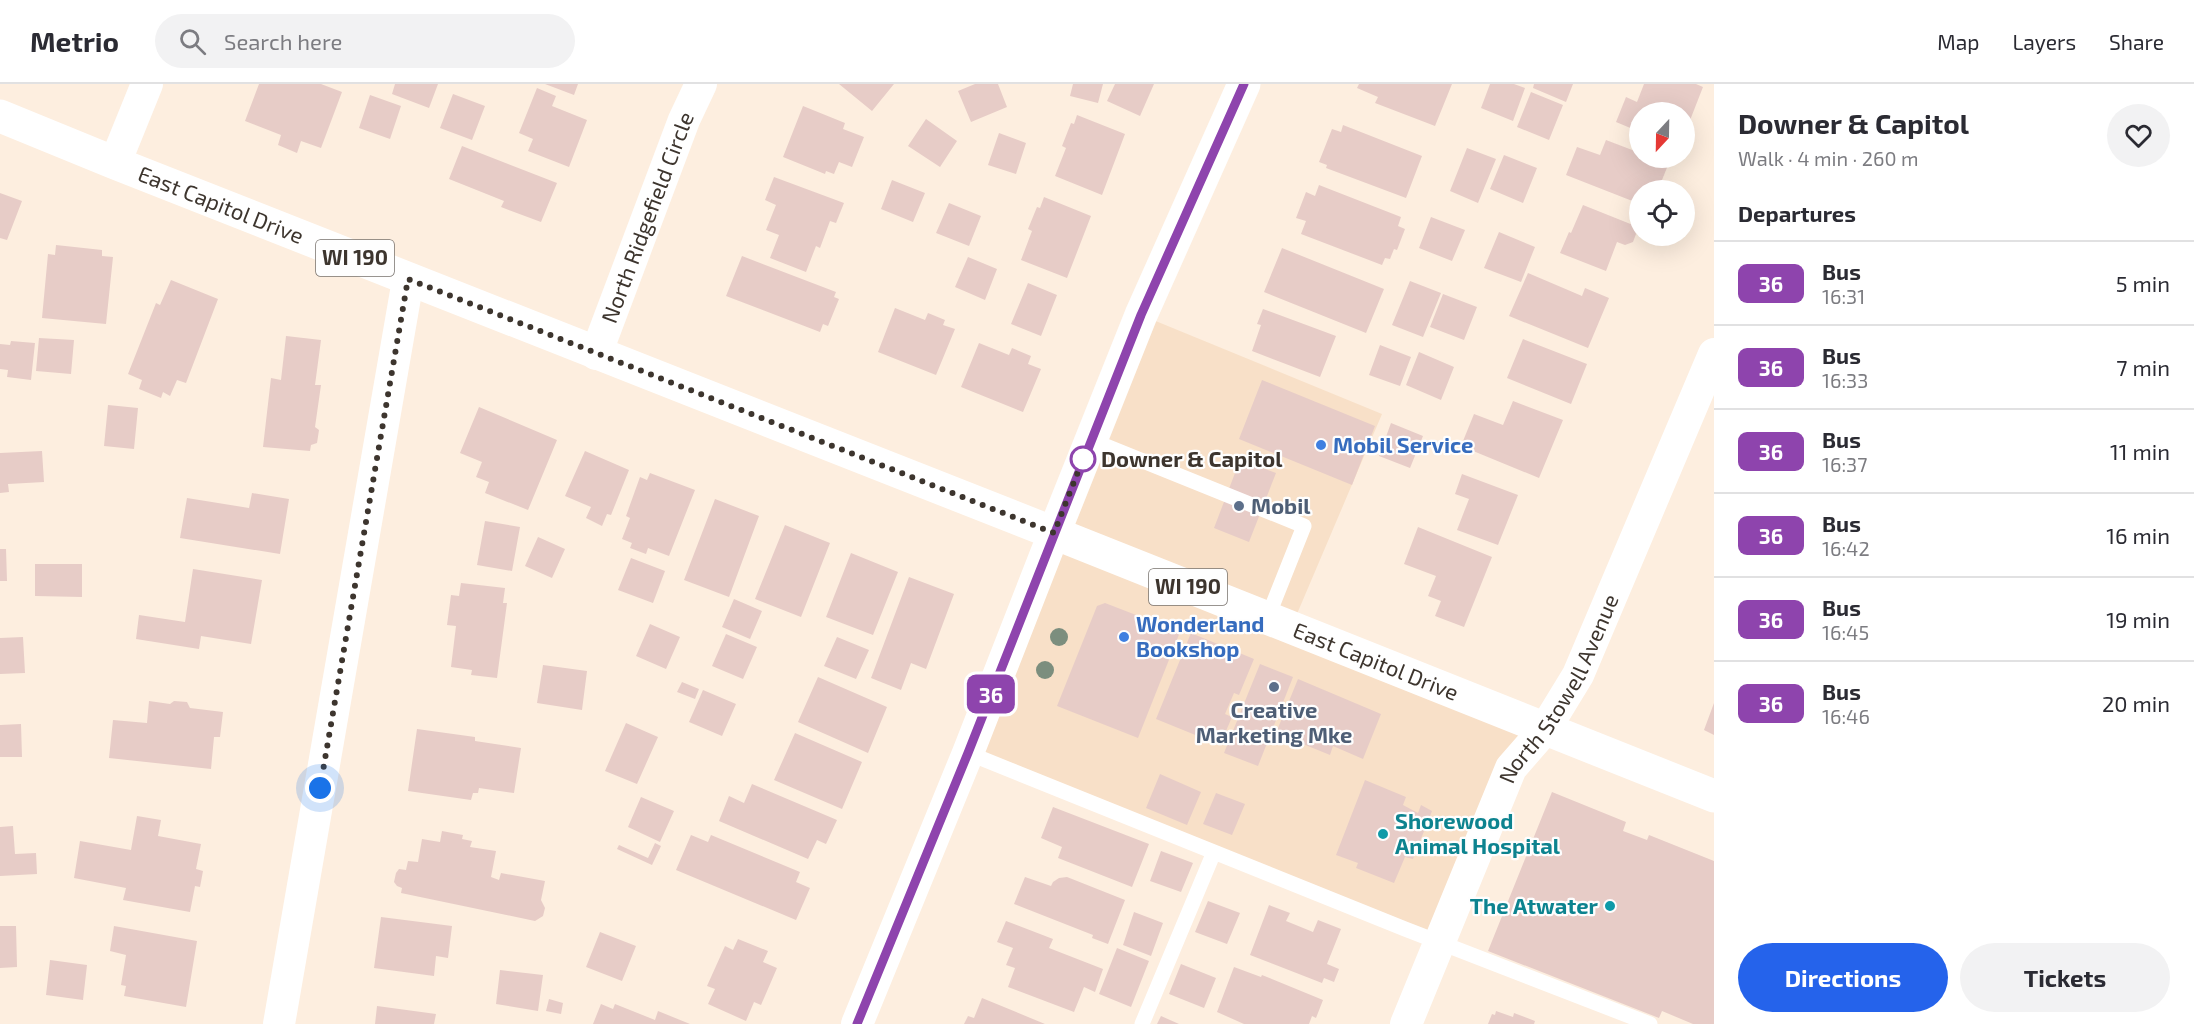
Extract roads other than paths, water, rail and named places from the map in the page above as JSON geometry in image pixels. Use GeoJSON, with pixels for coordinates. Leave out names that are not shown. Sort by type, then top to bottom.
{"type":"FeatureCollection","features":[{"type":"Feature","properties":{"kind":"main road"},"geometry":{"type":"LineString","coordinates":[[1054,533],[1141,315],[1244,84]]}},
{"type":"Feature","properties":{"kind":"main road","name":"East Capitol Drive"},"geometry":{"type":"LineString","coordinates":[[0,116],[1714,796]]}},
{"type":"Feature","properties":{"kind":"street"},"geometry":{"type":"LineString","coordinates":[[114,163],[147,84]]}},
{"type":"Feature","properties":{"kind":"street","name":"North Ridgefield Circle"},"geometry":{"type":"LineString","coordinates":[[596,354],[684,120],[701,84]]}},
{"type":"Feature","properties":{"kind":"street"},"geometry":{"type":"LineString","coordinates":[[279,1024],[408,279]]}},
{"type":"Feature","properties":{"kind":"street","name":"North Stowell Avenue"},"geometry":{"type":"LineString","coordinates":[[1406,1024],[1511,768],[1545,729],[1578,675],[1714,354]]}},
{"type":"Feature","properties":{"kind":"street"},"geometry":{"type":"LineString","coordinates":[[857,1024],[968,753],[1054,533]]}},
{"type":"Feature","properties":{"kind":"lane"},"geometry":{"type":"LineString","coordinates":[[1091,440],[1304,525],[1267,619]]}},
{"type":"Feature","properties":{"kind":"lane"},"geometry":{"type":"LineString","coordinates":[[968,753],[1650,1024]]}},
{"type":"Feature","properties":{"kind":"lane"},"geometry":{"type":"LineString","coordinates":[[1142,1024],[1214,852]]}},
{"type":"Feature","properties":{"kind":"place","name":"Mobil Service"},"geometry":{"type":"Point","coordinates":[1321,445]}},
{"type":"Feature","properties":{"kind":"place","name":"Downer & Capitol"},"geometry":{"type":"Point","coordinates":[1083,459]}},
{"type":"Feature","properties":{"kind":"place","name":"Mobil"},"geometry":{"type":"Point","coordinates":[1239,506]}},
{"type":"Feature","properties":{"kind":"place","name":"Wonderland Bookshop"},"geometry":{"type":"Point","coordinates":[1124,637]}},
{"type":"Feature","properties":{"kind":"place","name":"Creative Marketing Mke"},"geometry":{"type":"Point","coordinates":[1274,687]}},
{"type":"Feature","properties":{"kind":"place","name":"Shorewood Animal Hospital"},"geometry":{"type":"Point","coordinates":[1383,834]}},
{"type":"Feature","properties":{"kind":"place","name":"The Atwater"},"geometry":{"type":"Point","coordinates":[1610,906]}}]}
